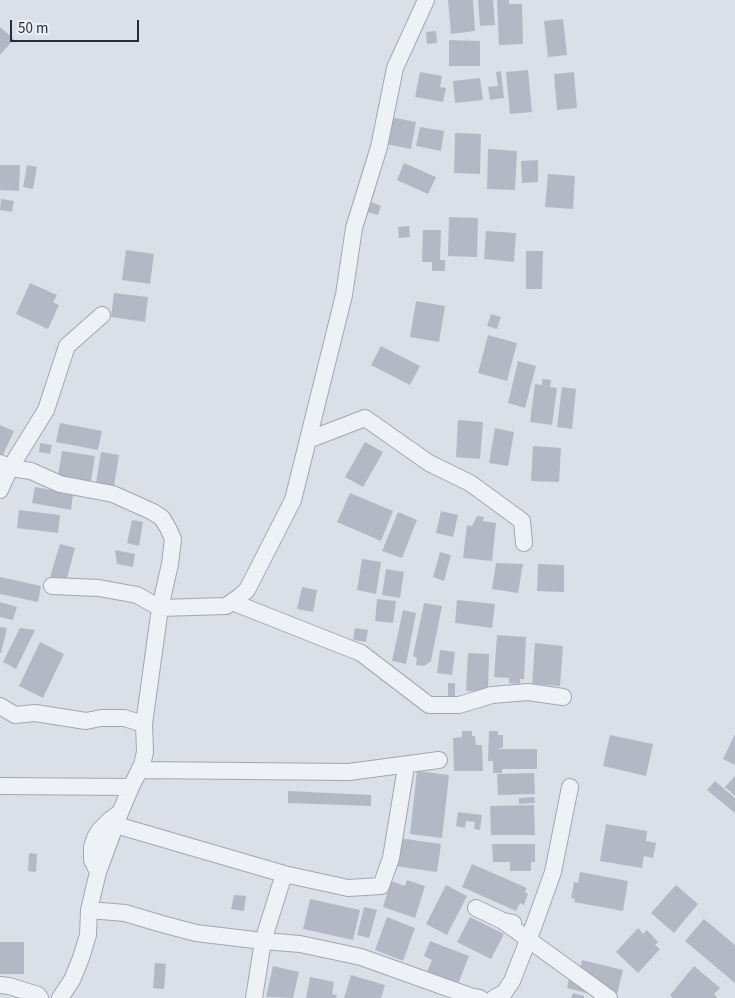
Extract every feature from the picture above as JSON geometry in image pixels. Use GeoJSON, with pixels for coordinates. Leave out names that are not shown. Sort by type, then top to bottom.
{"type":"FeatureCollection","features":[{"type":"Feature","properties":{"kind":"street"},"geometry":{"type":"LineString","coordinates":[[52,586],[99,588],[137,595],[160,608],[226,606],[246,590],[293,500],[344,296],[354,228],[379,147],[395,68],[426,0]]}},
{"type":"Feature","properties":{"kind":"street"},"geometry":{"type":"LineString","coordinates":[[0,490],[5,466],[46,410],[67,346],[102,315]]}},
{"type":"Feature","properties":{"kind":"street"},"geometry":{"type":"LineString","coordinates":[[308,440],[365,418],[429,463],[470,483],[522,521],[524,543]]}},
{"type":"Feature","properties":{"kind":"street"},"geometry":{"type":"LineString","coordinates":[[5,466],[31,471],[60,484],[113,494],[162,518],[173,538],[170,564],[160,608],[144,724],[146,752],[98,872],[89,910],[88,935],[81,958],[72,980],[60,998]]}},
{"type":"Feature","properties":{"kind":"street"},"geometry":{"type":"LineString","coordinates":[[232,602],[361,653],[429,705],[459,705],[492,695],[528,692],[563,697]]}},
{"type":"Feature","properties":{"kind":"street"},"geometry":{"type":"LineString","coordinates":[[0,706],[15,715],[35,713],[86,721],[101,718],[124,718],[144,724]]}},
{"type":"Feature","properties":{"kind":"street"},"geometry":{"type":"LineString","coordinates":[[140,770],[349,772],[439,760]]}},
{"type":"Feature","properties":{"kind":"street"},"geometry":{"type":"LineString","coordinates":[[118,819],[284,874],[348,888],[381,886],[391,858],[405,773]]}},
{"type":"Feature","properties":{"kind":"street"},"geometry":{"type":"LineString","coordinates":[[0,786],[131,787]]}},
{"type":"Feature","properties":{"kind":"street"},"geometry":{"type":"LineString","coordinates":[[494,998],[504,993],[512,981],[554,872],[570,787]]}},
{"type":"Feature","properties":{"kind":"street"},"geometry":{"type":"LineString","coordinates":[[254,998],[263,941],[284,874]]}},
{"type":"Feature","properties":{"kind":"street"},"geometry":{"type":"LineString","coordinates":[[476,908],[503,921],[609,998]]}},
{"type":"Feature","properties":{"kind":"street"},"geometry":{"type":"LineString","coordinates":[[89,910],[125,913],[196,932],[300,944],[361,957],[480,998]]}},
{"type":"Feature","properties":{"kind":"street"},"geometry":{"type":"LineString","coordinates":[[503,921],[534,925]]}},
{"type":"Feature","properties":{"kind":"street"},"geometry":{"type":"LineString","coordinates":[[0,985],[38,995],[40,998]]}},
{"type":"Feature","properties":{"kind":"building"},"geometry":{"type":"Polygon","coordinates":[[[448,0],[473,0],[475,31],[451,34],[448,0]]]}},
{"type":"Feature","properties":{"kind":"building"},"geometry":{"type":"Polygon","coordinates":[[[478,0],[493,0],[495,25],[480,26],[478,0]]]}},
{"type":"Feature","properties":{"kind":"building"},"geometry":{"type":"Polygon","coordinates":[[[497,0],[509,0],[509,4],[522,4],[523,44],[499,45],[497,0]]]}},
{"type":"Feature","properties":{"kind":"building"},"geometry":{"type":"Polygon","coordinates":[[[563,19],[567,55],[548,57],[544,21],[563,19]]]}},
{"type":"Feature","properties":{"kind":"building"},"geometry":{"type":"Polygon","coordinates":[[[0,27],[14,39],[0,55],[0,27]]]}},
{"type":"Feature","properties":{"kind":"building"},"geometry":{"type":"Polygon","coordinates":[[[436,31],[437,43],[427,44],[426,32],[436,31]]]}},
{"type":"Feature","properties":{"kind":"building"},"geometry":{"type":"Polygon","coordinates":[[[449,40],[480,41],[480,66],[449,66],[449,40]]]}},
{"type":"Feature","properties":{"kind":"building"},"geometry":{"type":"Polygon","coordinates":[[[528,70],[532,112],[510,114],[506,72],[528,70]]]}},
{"type":"Feature","properties":{"kind":"building"},"geometry":{"type":"Polygon","coordinates":[[[501,71],[504,98],[490,100],[488,87],[498,86],[496,72],[501,71]]]}},
{"type":"Feature","properties":{"kind":"building"},"geometry":{"type":"Polygon","coordinates":[[[420,72],[442,76],[440,87],[446,88],[443,102],[415,97],[420,72]]]}},
{"type":"Feature","properties":{"kind":"building"},"geometry":{"type":"Polygon","coordinates":[[[574,72],[577,108],[557,110],[554,74],[574,72]]]}},
{"type":"Feature","properties":{"kind":"building"},"geometry":{"type":"Polygon","coordinates":[[[480,78],[483,100],[455,103],[453,81],[480,78]]]}},
{"type":"Feature","properties":{"kind":"building"},"geometry":{"type":"Polygon","coordinates":[[[390,117],[416,122],[411,149],[386,144],[390,117]]]}},
{"type":"Feature","properties":{"kind":"building"},"geometry":{"type":"Polygon","coordinates":[[[420,127],[444,131],[441,151],[416,146],[420,127]]]}},
{"type":"Feature","properties":{"kind":"building"},"geometry":{"type":"Polygon","coordinates":[[[455,133],[481,134],[480,174],[454,173],[455,133]]]}},
{"type":"Feature","properties":{"kind":"building"},"geometry":{"type":"Polygon","coordinates":[[[488,149],[517,151],[515,190],[487,189],[488,149]]]}},
{"type":"Feature","properties":{"kind":"building"},"geometry":{"type":"Polygon","coordinates":[[[538,160],[538,182],[522,183],[521,161],[538,160]]]}},
{"type":"Feature","properties":{"kind":"building"},"geometry":{"type":"Polygon","coordinates":[[[404,163],[436,177],[428,194],[397,180],[404,163]]]}},
{"type":"Feature","properties":{"kind":"building"},"geometry":{"type":"Polygon","coordinates":[[[0,165],[20,165],[19,191],[0,190],[0,165]]]}},
{"type":"Feature","properties":{"kind":"building"},"geometry":{"type":"Polygon","coordinates":[[[27,165],[37,167],[33,189],[23,187],[27,165]]]}},
{"type":"Feature","properties":{"kind":"building"},"geometry":{"type":"Polygon","coordinates":[[[548,174],[575,176],[573,209],[545,207],[548,174]]]}},
{"type":"Feature","properties":{"kind":"building"},"geometry":{"type":"Polygon","coordinates":[[[1,199],[14,201],[12,212],[0,210],[1,199]]]}},
{"type":"Feature","properties":{"kind":"building"},"geometry":{"type":"Polygon","coordinates":[[[371,202],[381,206],[378,215],[367,212],[371,202]]]}},
{"type":"Feature","properties":{"kind":"building"},"geometry":{"type":"Polygon","coordinates":[[[449,217],[478,218],[477,257],[448,256],[449,217]]]}},
{"type":"Feature","properties":{"kind":"building"},"geometry":{"type":"Polygon","coordinates":[[[409,226],[410,237],[399,238],[398,227],[409,226]]]}},
{"type":"Feature","properties":{"kind":"building"},"geometry":{"type":"Polygon","coordinates":[[[423,230],[441,230],[440,260],[445,260],[445,271],[432,271],[432,262],[422,262],[423,230]]]}},
{"type":"Feature","properties":{"kind":"building"},"geometry":{"type":"Polygon","coordinates":[[[486,231],[516,233],[514,262],[484,259],[486,231]]]}},
{"type":"Feature","properties":{"kind":"building"},"geometry":{"type":"Polygon","coordinates":[[[126,250],[154,254],[150,284],[122,280],[126,250]]]}},
{"type":"Feature","properties":{"kind":"building"},"geometry":{"type":"Polygon","coordinates":[[[526,251],[543,251],[542,289],[526,289],[526,251]]]}},
{"type":"Feature","properties":{"kind":"building"},"geometry":{"type":"Polygon","coordinates":[[[30,283],[57,295],[53,302],[59,305],[48,329],[16,314],[30,283]]]}},
{"type":"Feature","properties":{"kind":"building"},"geometry":{"type":"Polygon","coordinates":[[[114,293],[148,297],[145,322],[111,317],[114,293]]]}},
{"type":"Feature","properties":{"kind":"building"},"geometry":{"type":"Polygon","coordinates":[[[416,301],[445,306],[439,342],[410,337],[416,301]]]}},
{"type":"Feature","properties":{"kind":"building"},"geometry":{"type":"Polygon","coordinates":[[[491,314],[501,317],[497,329],[487,326],[491,314]]]}},
{"type":"Feature","properties":{"kind":"building"},"geometry":{"type":"Polygon","coordinates":[[[488,335],[517,343],[507,381],[478,373],[488,335]]]}},
{"type":"Feature","properties":{"kind":"building"},"geometry":{"type":"Polygon","coordinates":[[[381,346],[420,366],[410,385],[371,365],[381,346]]]}},
{"type":"Feature","properties":{"kind":"building"},"geometry":{"type":"Polygon","coordinates":[[[518,361],[536,366],[525,408],[508,403],[518,361]]]}},
{"type":"Feature","properties":{"kind":"building"},"geometry":{"type":"Polygon","coordinates":[[[542,379],[551,380],[550,387],[557,388],[552,425],[530,422],[535,384],[542,385],[542,379]]]}},
{"type":"Feature","properties":{"kind":"building"},"geometry":{"type":"Polygon","coordinates":[[[562,387],[576,389],[572,429],[557,427],[562,387]]]}},
{"type":"Feature","properties":{"kind":"building"},"geometry":{"type":"Polygon","coordinates":[[[458,420],[483,422],[480,459],[456,457],[458,420]]]}},
{"type":"Feature","properties":{"kind":"building"},"geometry":{"type":"Polygon","coordinates":[[[60,423],[102,431],[98,450],[56,442],[60,423]]]}},
{"type":"Feature","properties":{"kind":"building"},"geometry":{"type":"Polygon","coordinates":[[[0,425],[14,431],[3,455],[0,454],[0,425]]]}},
{"type":"Feature","properties":{"kind":"building"},"geometry":{"type":"Polygon","coordinates":[[[495,428],[514,432],[508,466],[489,463],[495,428]]]}},
{"type":"Feature","properties":{"kind":"building"},"geometry":{"type":"Polygon","coordinates":[[[365,442],[383,452],[363,487],[345,477],[365,442]]]}},
{"type":"Feature","properties":{"kind":"building"},"geometry":{"type":"Polygon","coordinates":[[[40,443],[52,445],[50,454],[39,452],[40,443]]]}},
{"type":"Feature","properties":{"kind":"building"},"geometry":{"type":"Polygon","coordinates":[[[533,446],[561,448],[559,482],[531,481],[533,446]]]}},
{"type":"Feature","properties":{"kind":"building"},"geometry":{"type":"Polygon","coordinates":[[[62,451],[95,456],[91,481],[58,476],[62,451]]]}},
{"type":"Feature","properties":{"kind":"building"},"geometry":{"type":"Polygon","coordinates":[[[101,452],[119,455],[114,486],[96,483],[101,452]]]}},
{"type":"Feature","properties":{"kind":"building"},"geometry":{"type":"Polygon","coordinates":[[[35,487],[73,494],[71,510],[32,503],[35,487]]]}},
{"type":"Feature","properties":{"kind":"building"},"geometry":{"type":"Polygon","coordinates":[[[350,493],[393,511],[381,541],[337,522],[350,493]]]}},
{"type":"Feature","properties":{"kind":"building"},"geometry":{"type":"Polygon","coordinates":[[[19,510],[60,515],[58,533],[17,528],[19,510]]]}},
{"type":"Feature","properties":{"kind":"building"},"geometry":{"type":"Polygon","coordinates":[[[441,511],[458,515],[453,537],[436,533],[441,511]]]}},
{"type":"Feature","properties":{"kind":"building"},"geometry":{"type":"Polygon","coordinates":[[[398,512],[417,520],[402,558],[382,551],[398,512]]]}},
{"type":"Feature","properties":{"kind":"building"},"geometry":{"type":"Polygon","coordinates":[[[477,516],[484,517],[483,521],[496,523],[492,561],[463,558],[467,525],[472,526],[477,516]]]}},
{"type":"Feature","properties":{"kind":"building"},"geometry":{"type":"Polygon","coordinates":[[[132,520],[143,522],[139,546],[127,543],[132,520]]]}},
{"type":"Feature","properties":{"kind":"building"},"geometry":{"type":"Polygon","coordinates":[[[60,544],[75,548],[66,582],[50,577],[60,544]]]}},
{"type":"Feature","properties":{"kind":"building"},"geometry":{"type":"Polygon","coordinates":[[[115,550],[135,554],[133,567],[117,564],[115,550]]]}},
{"type":"Feature","properties":{"kind":"building"},"geometry":{"type":"Polygon","coordinates":[[[440,552],[451,555],[444,581],[433,577],[440,552]]]}},
{"type":"Feature","properties":{"kind":"building"},"geometry":{"type":"Polygon","coordinates":[[[362,559],[381,562],[376,594],[357,590],[362,559]]]}},
{"type":"Feature","properties":{"kind":"building"},"geometry":{"type":"Polygon","coordinates":[[[496,563],[523,564],[518,593],[492,589],[496,563]]]}},
{"type":"Feature","properties":{"kind":"building"},"geometry":{"type":"Polygon","coordinates":[[[538,564],[564,565],[564,592],[537,591],[538,564]]]}},
{"type":"Feature","properties":{"kind":"building"},"geometry":{"type":"Polygon","coordinates":[[[386,569],[404,572],[400,598],[382,595],[386,569]]]}},
{"type":"Feature","properties":{"kind":"building"},"geometry":{"type":"Polygon","coordinates":[[[0,577],[41,586],[38,602],[0,594],[0,577]]]}},
{"type":"Feature","properties":{"kind":"building"},"geometry":{"type":"Polygon","coordinates":[[[302,587],[317,590],[313,612],[297,609],[302,587]]]}},
{"type":"Feature","properties":{"kind":"building"},"geometry":{"type":"Polygon","coordinates":[[[377,599],[396,601],[393,623],[375,621],[377,599]]]}},
{"type":"Feature","properties":{"kind":"building"},"geometry":{"type":"Polygon","coordinates":[[[457,600],[495,604],[492,628],[455,623],[457,600]]]}},
{"type":"Feature","properties":{"kind":"building"},"geometry":{"type":"Polygon","coordinates":[[[0,602],[17,607],[13,620],[0,617],[0,602]]]}},
{"type":"Feature","properties":{"kind":"building"},"geometry":{"type":"Polygon","coordinates":[[[424,603],[442,606],[431,661],[424,666],[416,665],[417,658],[413,656],[424,603]]]}},
{"type":"Feature","properties":{"kind":"building"},"geometry":{"type":"Polygon","coordinates":[[[403,610],[416,613],[406,664],[392,661],[403,610]]]}},
{"type":"Feature","properties":{"kind":"building"},"geometry":{"type":"Polygon","coordinates":[[[0,627],[7,628],[1,653],[0,653],[0,627]]]}},
{"type":"Feature","properties":{"kind":"building"},"geometry":{"type":"Polygon","coordinates":[[[20,628],[35,630],[16,669],[3,662],[20,628]]]}},
{"type":"Feature","properties":{"kind":"building"},"geometry":{"type":"Polygon","coordinates":[[[355,628],[368,630],[366,642],[353,640],[355,628]]]}},
{"type":"Feature","properties":{"kind":"building"},"geometry":{"type":"Polygon","coordinates":[[[497,635],[526,637],[524,679],[520,679],[520,684],[509,683],[509,678],[494,677],[497,635]]]}},
{"type":"Feature","properties":{"kind":"building"},"geometry":{"type":"Polygon","coordinates":[[[40,642],[64,654],[43,698],[19,686],[40,642]]]}},
{"type":"Feature","properties":{"kind":"building"},"geometry":{"type":"Polygon","coordinates":[[[535,643],[563,646],[560,686],[532,684],[535,643]]]}},
{"type":"Feature","properties":{"kind":"building"},"geometry":{"type":"Polygon","coordinates":[[[440,650],[455,652],[452,675],[437,673],[440,650]]]}},
{"type":"Feature","properties":{"kind":"building"},"geometry":{"type":"Polygon","coordinates":[[[468,653],[489,654],[488,692],[466,691],[468,653]]]}},
{"type":"Feature","properties":{"kind":"building"},"geometry":{"type":"Polygon","coordinates":[[[448,683],[455,683],[455,698],[448,698],[448,683]]]}},
{"type":"Feature","properties":{"kind":"building"},"geometry":{"type":"Polygon","coordinates":[[[462,731],[472,731],[472,736],[475,736],[476,745],[482,745],[483,771],[454,771],[453,738],[462,737],[462,731]]]}},
{"type":"Feature","properties":{"kind":"building"},"geometry":{"type":"Polygon","coordinates":[[[489,731],[498,731],[498,735],[503,735],[503,748],[499,749],[537,749],[537,769],[502,769],[502,773],[493,773],[493,761],[488,761],[489,731]]]}},
{"type":"Feature","properties":{"kind":"building"},"geometry":{"type":"Polygon","coordinates":[[[735,734],[735,765],[723,759],[735,734]]]}},
{"type":"Feature","properties":{"kind":"building"},"geometry":{"type":"Polygon","coordinates":[[[610,735],[653,744],[646,776],[603,766],[610,735]]]}},
{"type":"Feature","properties":{"kind":"building"},"geometry":{"type":"Polygon","coordinates":[[[417,771],[449,775],[442,838],[410,834],[417,771]]]}},
{"type":"Feature","properties":{"kind":"building"},"geometry":{"type":"Polygon","coordinates":[[[534,773],[535,794],[498,795],[497,774],[534,773]]]}},
{"type":"Feature","properties":{"kind":"building"},"geometry":{"type":"Polygon","coordinates":[[[735,776],[735,796],[725,787],[735,776]]]}},
{"type":"Feature","properties":{"kind":"building"},"geometry":{"type":"Polygon","coordinates":[[[715,781],[735,798],[735,813],[707,790],[715,781]]]}},
{"type":"Feature","properties":{"kind":"building"},"geometry":{"type":"Polygon","coordinates":[[[288,791],[371,795],[371,806],[288,803],[288,791]]]}},
{"type":"Feature","properties":{"kind":"building"},"geometry":{"type":"Polygon","coordinates":[[[534,797],[535,803],[519,804],[519,798],[534,797]]]}},
{"type":"Feature","properties":{"kind":"building"},"geometry":{"type":"Polygon","coordinates":[[[534,805],[535,835],[491,835],[490,806],[534,805]]]}},
{"type":"Feature","properties":{"kind":"building"},"geometry":{"type":"Polygon","coordinates":[[[458,812],[482,815],[480,830],[474,829],[475,822],[466,821],[465,828],[456,826],[458,812]]]}},
{"type":"Feature","properties":{"kind":"building"},"geometry":{"type":"Polygon","coordinates":[[[606,824],[647,831],[646,841],[656,843],[653,858],[644,856],[642,868],[600,861],[606,824]]]}},
{"type":"Feature","properties":{"kind":"building"},"geometry":{"type":"Polygon","coordinates":[[[399,838],[441,844],[437,872],[395,866],[399,838]]]}},
{"type":"Feature","properties":{"kind":"building"},"geometry":{"type":"Polygon","coordinates":[[[492,844],[535,844],[535,862],[531,862],[531,871],[510,871],[510,862],[493,862],[492,844]]]}},
{"type":"Feature","properties":{"kind":"building"},"geometry":{"type":"Polygon","coordinates":[[[29,853],[37,854],[36,872],[28,871],[29,853]]]}},
{"type":"Feature","properties":{"kind":"building"},"geometry":{"type":"Polygon","coordinates":[[[472,864],[527,888],[525,892],[528,894],[524,905],[520,903],[516,911],[462,887],[472,864]]]}},
{"type":"Feature","properties":{"kind":"building"},"geometry":{"type":"Polygon","coordinates":[[[580,872],[628,881],[623,911],[574,902],[575,899],[571,898],[574,882],[578,883],[580,872]]]}},
{"type":"Feature","properties":{"kind":"building"},"geometry":{"type":"Polygon","coordinates":[[[407,880],[425,886],[415,918],[383,907],[391,881],[405,886],[407,880]]]}},
{"type":"Feature","properties":{"kind":"building"},"geometry":{"type":"Polygon","coordinates":[[[446,885],[467,896],[447,935],[426,924],[446,885]]]}},
{"type":"Feature","properties":{"kind":"building"},"geometry":{"type":"Polygon","coordinates":[[[676,885],[698,904],[674,933],[651,913],[676,885]]]}},
{"type":"Feature","properties":{"kind":"building"},"geometry":{"type":"Polygon","coordinates":[[[234,895],[246,896],[244,911],[231,909],[234,895]]]}},
{"type":"Feature","properties":{"kind":"building"},"geometry":{"type":"Polygon","coordinates":[[[310,899],[360,910],[353,940],[303,929],[310,899]]]}},
{"type":"Feature","properties":{"kind":"building"},"geometry":{"type":"Polygon","coordinates":[[[364,907],[377,910],[369,938],[357,935],[364,907]]]}},
{"type":"Feature","properties":{"kind":"building"},"geometry":{"type":"Polygon","coordinates":[[[387,917],[415,928],[403,961],[375,950],[387,917]]]}},
{"type":"Feature","properties":{"kind":"building"},"geometry":{"type":"Polygon","coordinates":[[[470,917],[504,934],[491,959],[457,942],[470,917]]]}},
{"type":"Feature","properties":{"kind":"building"},"geometry":{"type":"Polygon","coordinates":[[[704,919],[735,945],[735,983],[685,941],[704,919]]]}},
{"type":"Feature","properties":{"kind":"building"},"geometry":{"type":"Polygon","coordinates":[[[638,928],[643,934],[647,930],[658,942],[655,945],[660,949],[638,973],[616,952],[638,928]]]}},
{"type":"Feature","properties":{"kind":"building"},"geometry":{"type":"Polygon","coordinates":[[[430,941],[469,956],[458,984],[427,972],[432,960],[424,956],[430,941]]]}},
{"type":"Feature","properties":{"kind":"building"},"geometry":{"type":"Polygon","coordinates":[[[0,942],[24,942],[24,974],[0,974],[0,942]]]}},
{"type":"Feature","properties":{"kind":"building"},"geometry":{"type":"Polygon","coordinates":[[[582,960],[623,970],[616,998],[605,998],[567,988],[570,974],[579,972],[582,960]]]}},
{"type":"Feature","properties":{"kind":"building"},"geometry":{"type":"Polygon","coordinates":[[[155,963],[166,964],[164,989],[153,988],[155,963]]]}},
{"type":"Feature","properties":{"kind":"building"},"geometry":{"type":"Polygon","coordinates":[[[273,966],[299,972],[293,998],[266,997],[273,966]]]}},
{"type":"Feature","properties":{"kind":"building"},"geometry":{"type":"Polygon","coordinates":[[[694,966],[720,988],[714,994],[716,998],[673,998],[670,995],[694,966]]]}},
{"type":"Feature","properties":{"kind":"building"},"geometry":{"type":"Polygon","coordinates":[[[351,975],[385,985],[381,998],[344,998],[351,975]]]}},
{"type":"Feature","properties":{"kind":"building"},"geometry":{"type":"Polygon","coordinates":[[[310,977],[334,982],[332,994],[337,995],[336,998],[306,998],[310,977]]]}},
{"type":"Feature","properties":{"kind":"building"},"geometry":{"type":"Polygon","coordinates":[[[573,993],[584,996],[584,998],[571,998],[573,993]]]}}]}
